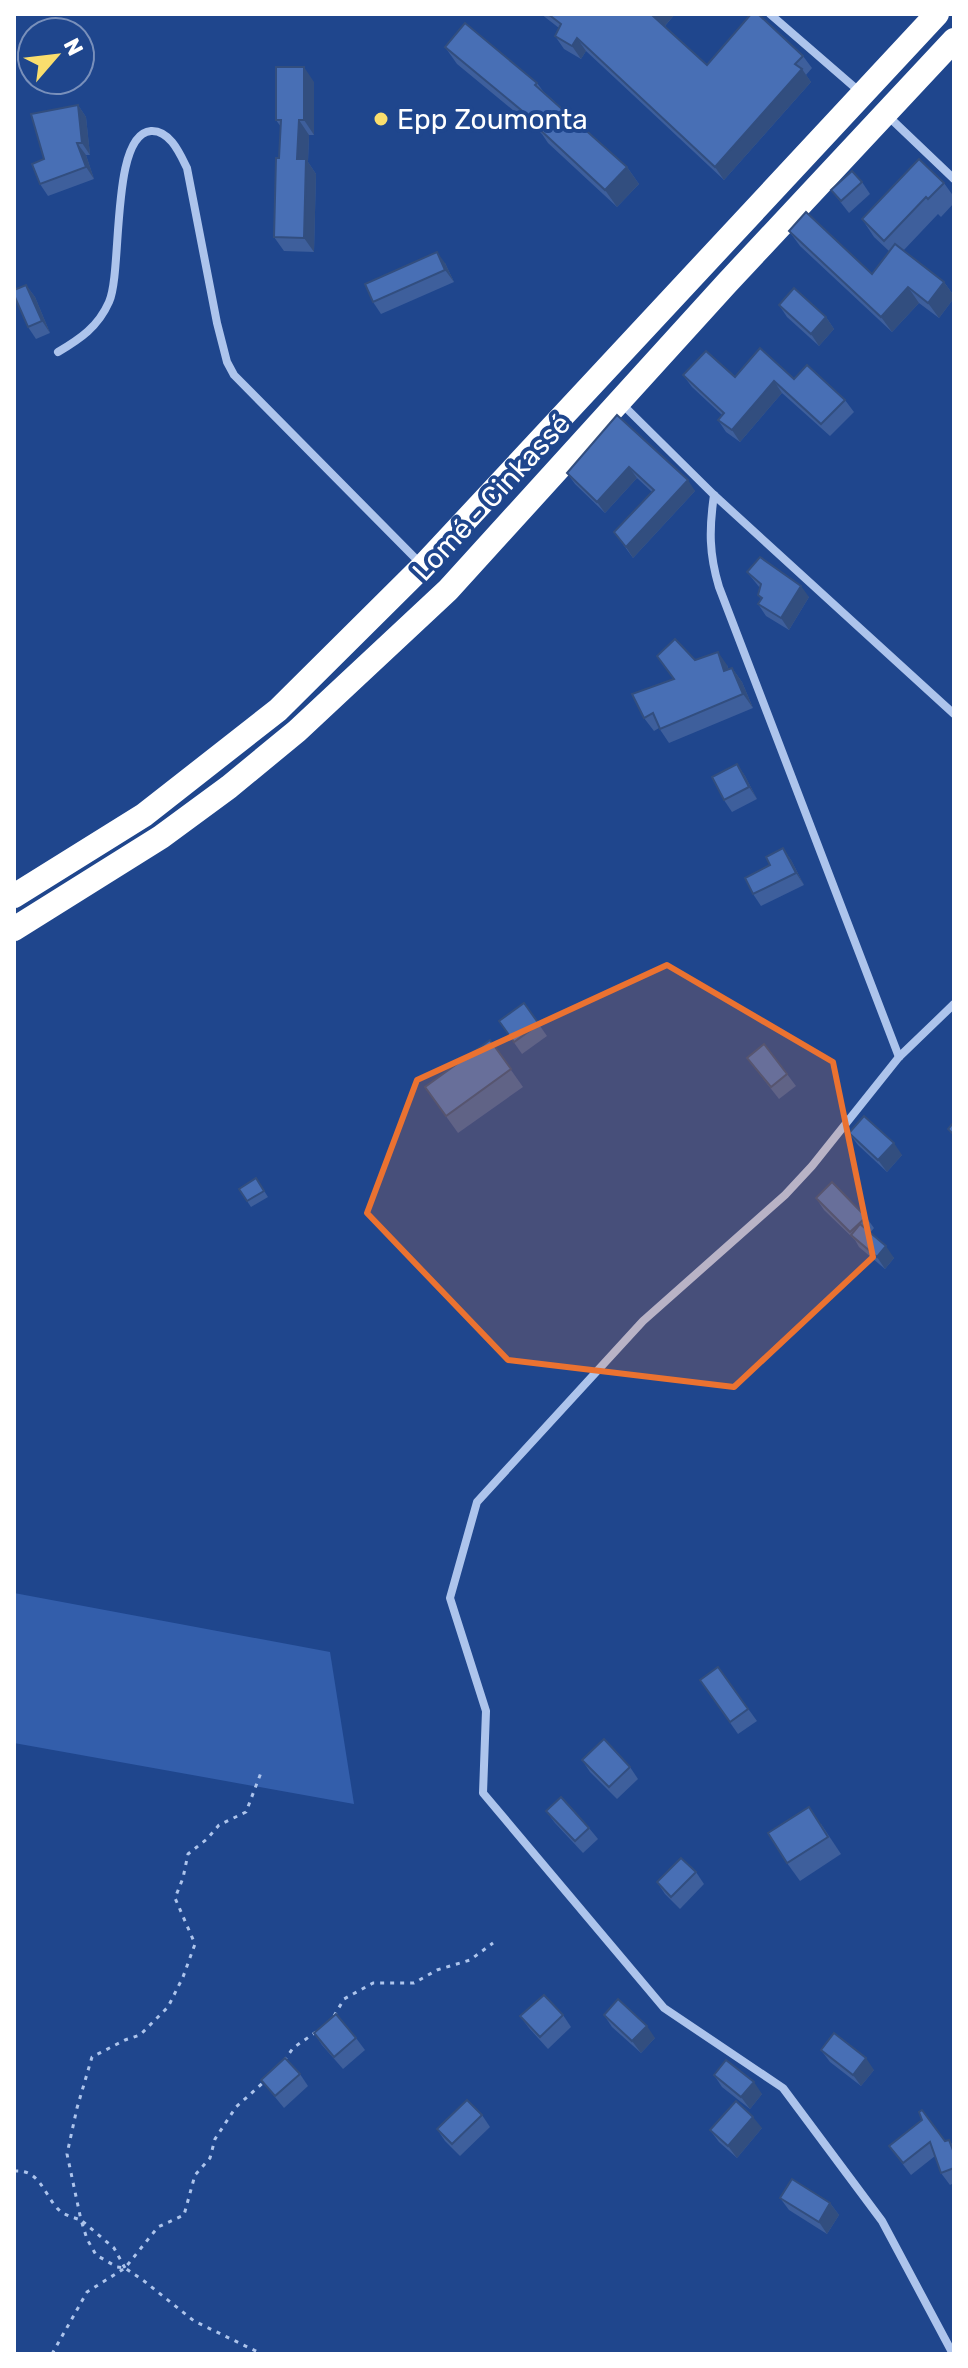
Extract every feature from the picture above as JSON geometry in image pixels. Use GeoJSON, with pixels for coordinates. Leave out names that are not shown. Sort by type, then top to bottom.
{"type":"FeatureCollection","features":[{"type":"Feature","properties":{"kind":"highway","name":"Lomé - Cinkassé"},"geometry":{"type":"LineString","coordinates":[[14,896],[144,815],[278,710],[423,566],[937,14]]}},
{"type":"Feature","properties":{"kind":"highway","name":"Lomé - Cinkassé"},"geometry":{"type":"LineString","coordinates":[[14,929],[161,837],[297,731],[448,590],[727,283],[954,40]]}},
{"type":"Feature","properties":{"kind":"highway"},"geometry":{"type":"LineString","coordinates":[[707,264],[727,283]]}},
{"type":"Feature","properties":{"kind":"street"},"geometry":{"type":"LineString","coordinates":[[770,14],[864,95]]}},
{"type":"Feature","properties":{"kind":"street"},"geometry":{"type":"LineString","coordinates":[[885,114],[954,179]]}},
{"type":"Feature","properties":{"kind":"street"},"geometry":{"type":"LineString","coordinates":[[58,352],[91,330],[110,300],[116,277],[122,181],[127,159],[138,136],[148,131],[160,132],[178,150],[187,168],[217,323],[227,362],[234,375],[423,566]]}},
{"type":"Feature","properties":{"kind":"street"},"geometry":{"type":"LineString","coordinates":[[620,401],[714,495],[954,714]]}},
{"type":"Feature","properties":{"kind":"street"},"geometry":{"type":"LineString","coordinates":[[714,495],[708,530],[709,549],[719,587],[899,1057]]}},
{"type":"Feature","properties":{"kind":"street"},"geometry":{"type":"LineString","coordinates":[[953,2354],[882,2221],[783,2088],[664,2008],[483,1793],[486,1711],[450,1598],[477,1502],[643,1321],[785,1195],[899,1057],[954,1004]]}},
{"type":"Feature","properties":{"kind":"path"},"geometry":{"type":"LineString","coordinates":[[125,2268],[96,2255],[87,2239],[67,2154],[92,2057],[140,2035],[168,2007],[195,1944],[175,1898],[188,1854],[219,1825],[246,1812],[262,1770]]}},
{"type":"Feature","properties":{"kind":"path"},"geometry":{"type":"LineString","coordinates":[[331,2019],[344,1999],[373,1983],[414,1983],[437,1970],[470,1960],[493,1943]]}},
{"type":"Feature","properties":{"kind":"path"},"geometry":{"type":"LineString","coordinates":[[279,2067],[293,2048],[324,2026]]}},
{"type":"Feature","properties":{"kind":"path"},"geometry":{"type":"LineString","coordinates":[[52,2354],[87,2292],[125,2268],[158,2227],[184,2215],[195,2175],[210,2158],[215,2139],[236,2107],[271,2075]]}},
{"type":"Feature","properties":{"kind":"path"},"geometry":{"type":"LineString","coordinates":[[14,2171],[24,2170],[40,2181],[57,2208],[67,2216],[81,2220],[114,2248],[125,2268],[194,2321],[262,2354]]}},
{"type":"Feature","properties":{"kind":"highlighted area"},"geometry":{"type":"Polygon","coordinates":[[[667,965],[833,1062],[873,1257],[734,1387],[508,1360],[367,1213],[417,1080],[667,965]]]}},
{"type":"Feature","properties":{"kind":"shaded area"},"geometry":{"type":"Polygon","coordinates":[[[14,1593],[330,1652],[354,1804],[14,1743],[14,1593]]]}},
{"type":"Feature","properties":{"kind":"building"},"geometry":{"type":"Polygon","coordinates":[[[548,14],[655,14],[653,16],[707,65],[751,14],[758,14],[803,56],[795,64],[802,69],[715,167],[577,38],[572,46],[555,36],[561,24],[548,14]]]}},
{"type":"Feature","properties":{"kind":"building"},"geometry":{"type":"Polygon","coordinates":[[[465,23],[537,83],[535,85],[627,167],[605,190],[536,126],[538,124],[445,47],[465,23]]]}},
{"type":"Feature","properties":{"kind":"building"},"geometry":{"type":"Polygon","coordinates":[[[276,67],[304,67],[304,120],[299,120],[297,159],[306,159],[304,238],[274,237],[276,158],[279,158],[281,120],[276,120],[276,67]]]}},
{"type":"Feature","properties":{"kind":"building"},"geometry":{"type":"Polygon","coordinates":[[[78,105],[82,143],[77,143],[86,167],[40,184],[32,164],[44,159],[31,114],[78,105]]]}},
{"type":"Feature","properties":{"kind":"building"},"geometry":{"type":"Polygon","coordinates":[[[919,159],[944,183],[928,199],[926,197],[884,241],[862,219],[919,159]]]}},
{"type":"Feature","properties":{"kind":"building"},"geometry":{"type":"Polygon","coordinates":[[[852,171],[862,182],[841,201],[831,190],[852,171]]]}},
{"type":"Feature","properties":{"kind":"building"},"geometry":{"type":"Polygon","coordinates":[[[806,212],[872,274],[895,244],[944,282],[928,303],[908,287],[881,317],[789,231],[806,212]]]}},
{"type":"Feature","properties":{"kind":"building"},"geometry":{"type":"Polygon","coordinates":[[[437,252],[445,270],[373,302],[365,284],[437,252]]]}},
{"type":"Feature","properties":{"kind":"building"},"geometry":{"type":"Polygon","coordinates":[[[26,285],[42,321],[28,327],[14,295],[14,290],[26,285]]]}},
{"type":"Feature","properties":{"kind":"building"},"geometry":{"type":"Polygon","coordinates":[[[794,288],[826,317],[811,334],[779,305],[794,288]]]}},
{"type":"Feature","properties":{"kind":"building"},"geometry":{"type":"Polygon","coordinates":[[[760,348],[794,379],[807,365],[845,400],[821,424],[774,381],[732,430],[718,420],[724,413],[683,375],[706,351],[735,377],[760,348]]]}},
{"type":"Feature","properties":{"kind":"building"},"geometry":{"type":"Polygon","coordinates":[[[617,415],[688,480],[626,547],[614,532],[654,490],[629,467],[597,502],[567,473],[617,415]]]}},
{"type":"Feature","properties":{"kind":"building"},"geometry":{"type":"Polygon","coordinates":[[[760,557],[801,586],[781,618],[758,604],[762,598],[758,595],[761,584],[747,572],[760,557]]]}},
{"type":"Feature","properties":{"kind":"building"},"geometry":{"type":"Polygon","coordinates":[[[675,639],[695,660],[718,652],[724,671],[732,668],[743,694],[660,729],[653,713],[644,718],[632,694],[674,679],[657,656],[675,639]]]}},
{"type":"Feature","properties":{"kind":"building"},"geometry":{"type":"Polygon","coordinates":[[[737,764],[749,787],[724,800],[712,777],[737,764]]]}},
{"type":"Feature","properties":{"kind":"building"},"geometry":{"type":"Polygon","coordinates":[[[783,848],[796,873],[753,894],[745,878],[770,865],[766,857],[783,848]]]}},
{"type":"Feature","properties":{"kind":"building"},"geometry":{"type":"Polygon","coordinates":[[[524,1003],[539,1024],[514,1042],[499,1021],[524,1003]]]}},
{"type":"Feature","properties":{"kind":"building"},"geometry":{"type":"Polygon","coordinates":[[[490,1040],[511,1069],[446,1116],[425,1087],[490,1040]]]}},
{"type":"Feature","properties":{"kind":"building"},"geometry":{"type":"Polygon","coordinates":[[[764,1044],[787,1074],[771,1087],[747,1058],[764,1044]]]}},
{"type":"Feature","properties":{"kind":"building"},"geometry":{"type":"Polygon","coordinates":[[[864,1116],[894,1143],[878,1160],[849,1133],[864,1116]]]}},
{"type":"Feature","properties":{"kind":"building"},"geometry":{"type":"Polygon","coordinates":[[[256,1178],[264,1191],[247,1201],[239,1189],[256,1178]]]}},
{"type":"Feature","properties":{"kind":"building"},"geometry":{"type":"Polygon","coordinates":[[[832,1182],[866,1217],[850,1232],[816,1198],[832,1182]]]}},
{"type":"Feature","properties":{"kind":"building"},"geometry":{"type":"Polygon","coordinates":[[[860,1224],[886,1246],[877,1257],[851,1235],[860,1224]]]}},
{"type":"Feature","properties":{"kind":"building"},"geometry":{"type":"Polygon","coordinates":[[[718,1667],[748,1709],[730,1722],[700,1680],[718,1667]]]}},
{"type":"Feature","properties":{"kind":"building"},"geometry":{"type":"Polygon","coordinates":[[[604,1739],[630,1767],[609,1787],[582,1760],[604,1739]]]}},
{"type":"Feature","properties":{"kind":"building"},"geometry":{"type":"Polygon","coordinates":[[[561,1797],[589,1828],[575,1841],[546,1811],[561,1797]]]}},
{"type":"Feature","properties":{"kind":"building"},"geometry":{"type":"Polygon","coordinates":[[[809,1807],[828,1837],[787,1863],[768,1833],[809,1807]]]}},
{"type":"Feature","properties":{"kind":"building"},"geometry":{"type":"Polygon","coordinates":[[[681,1858],[696,1872],[671,1897],[657,1882],[681,1858]]]}},
{"type":"Feature","properties":{"kind":"building"},"geometry":{"type":"Polygon","coordinates":[[[544,1995],[563,2015],[540,2037],[520,2016],[544,1995]]]}},
{"type":"Feature","properties":{"kind":"building"},"geometry":{"type":"Polygon","coordinates":[[[618,1999],[647,2026],[632,2041],[604,2015],[618,1999]]]}},
{"type":"Feature","properties":{"kind":"building"},"geometry":{"type":"Polygon","coordinates":[[[336,2014],[356,2038],[334,2057],[314,2033],[336,2014]]]}},
{"type":"Feature","properties":{"kind":"building"},"geometry":{"type":"Polygon","coordinates":[[[834,2033],[866,2058],[853,2075],[821,2050],[834,2033]]]}},
{"type":"Feature","properties":{"kind":"building"},"geometry":{"type":"Polygon","coordinates":[[[285,2058],[300,2074],[275,2096],[261,2080],[285,2058]]]}},
{"type":"Feature","properties":{"kind":"building"},"geometry":{"type":"Polygon","coordinates":[[[726,2060],[754,2082],[741,2097],[714,2075],[726,2060]]]}},
{"type":"Feature","properties":{"kind":"building"},"geometry":{"type":"Polygon","coordinates":[[[467,2100],[482,2115],[452,2144],[437,2129],[467,2100]]]}},
{"type":"Feature","properties":{"kind":"building"},"geometry":{"type":"Polygon","coordinates":[[[736,2101],[753,2117],[728,2146],[710,2130],[736,2101]]]}},
{"type":"Feature","properties":{"kind":"building"},"geometry":{"type":"Polygon","coordinates":[[[922,2110],[945,2141],[949,2140],[954,2153],[954,2168],[941,2173],[930,2142],[903,2163],[889,2146],[922,2120],[919,2112],[922,2110]]]}},
{"type":"Feature","properties":{"kind":"building"},"geometry":{"type":"Polygon","coordinates":[[[792,2179],[830,2203],[819,2222],[780,2198],[792,2179]]]}},
{"type":"Feature","properties":{"kind":"place","name":"Epp Zoumonta"},"geometry":{"type":"Point","coordinates":[381,119]}}]}
